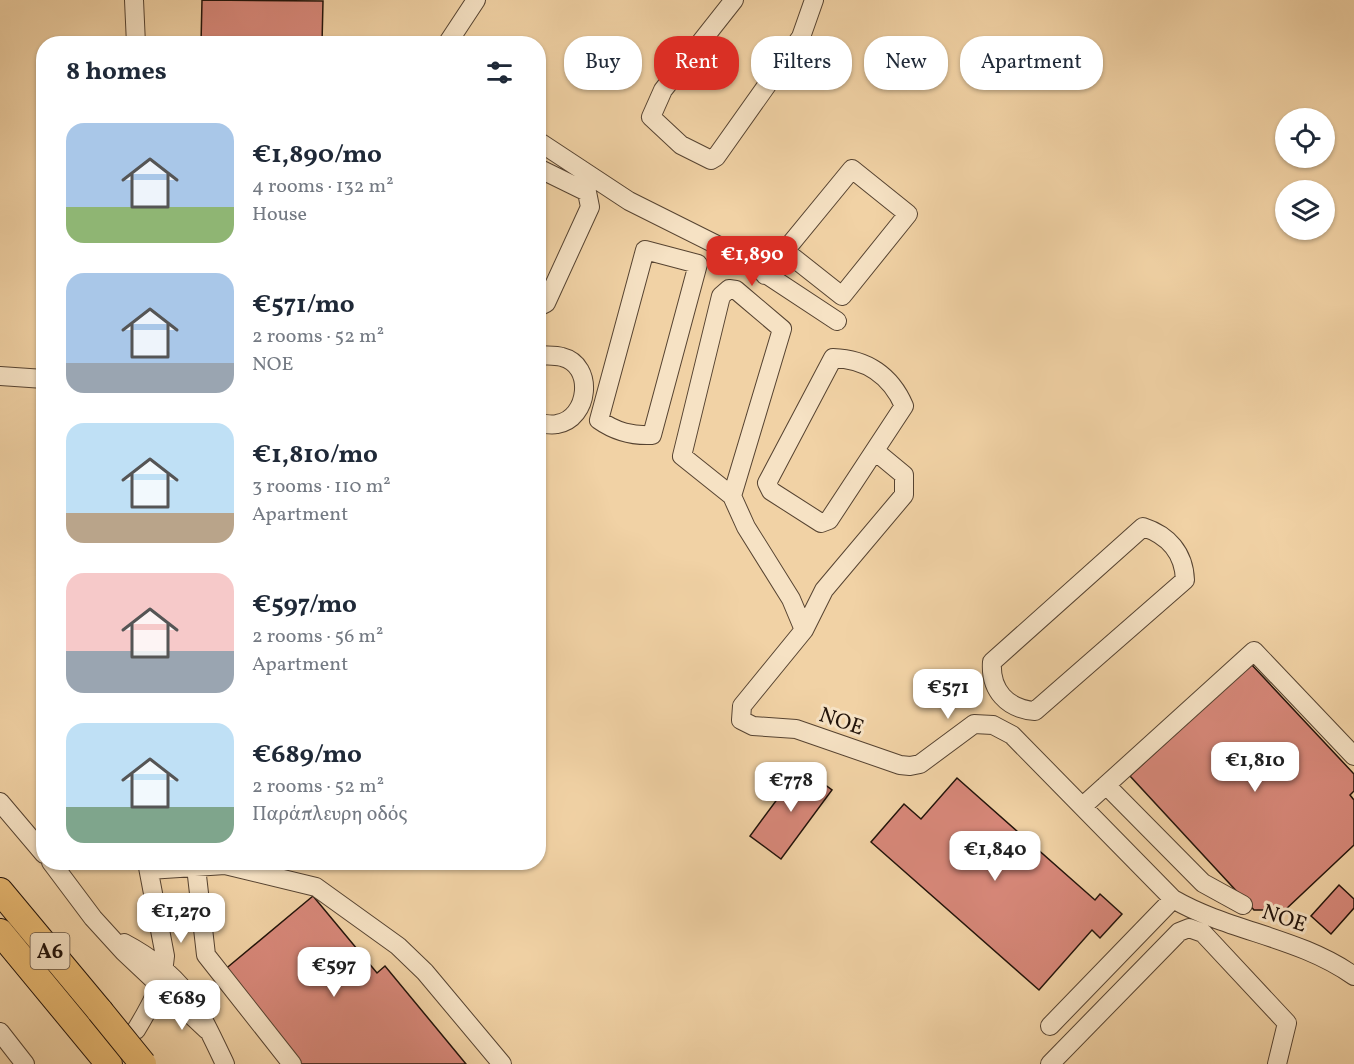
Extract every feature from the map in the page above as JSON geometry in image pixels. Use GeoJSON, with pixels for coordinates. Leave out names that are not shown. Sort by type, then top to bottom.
{"type":"FeatureCollection","features":[{"type":"Feature","properties":{"kind":"highway","name":"Α6"},"geometry":{"type":"LineString","coordinates":[[0,891],[144,1064]]}},
{"type":"Feature","properties":{"kind":"highway","name":"Α6"},"geometry":{"type":"LineString","coordinates":[[0,932],[109,1064]]}},
{"type":"Feature","properties":{"kind":"street"},"geometry":{"type":"LineString","coordinates":[[135,0],[136,36]]}},
{"type":"Feature","properties":{"kind":"street"},"geometry":{"type":"LineString","coordinates":[[452,36],[476,0]]}},
{"type":"Feature","properties":{"kind":"street"},"geometry":{"type":"LineString","coordinates":[[734,0],[663,90],[651,117],[681,145],[711,160],[716,157],[801,37],[814,0]]}},
{"type":"Feature","properties":{"kind":"street"},"geometry":{"type":"LineString","coordinates":[[546,147],[629,201],[680,228],[710,240],[837,321]]}},
{"type":"Feature","properties":{"kind":"street"},"geometry":{"type":"LineString","coordinates":[[765,275],[852,169],[908,214],[842,296],[785,251]]}},
{"type":"Feature","properties":{"kind":"street"},"geometry":{"type":"LineString","coordinates":[[546,170],[587,192],[590,207],[546,303]]}},
{"type":"Feature","properties":{"kind":"street"},"geometry":{"type":"LineString","coordinates":[[671,257],[680,228]]}},
{"type":"Feature","properties":{"kind":"street"},"geometry":{"type":"LineString","coordinates":[[645,250],[671,257],[698,264],[656,424],[652,435],[622,433],[599,420],[645,250]]}},
{"type":"Feature","properties":{"kind":"street"},"geometry":{"type":"LineString","coordinates":[[732,496],[782,328],[736,290],[729,289],[721,296],[682,456],[732,496],[746,527],[791,599],[804,630]]}},
{"type":"Feature","properties":{"kind":"street"},"geometry":{"type":"LineString","coordinates":[[546,356],[563,357],[569,360],[582,376],[585,390],[581,406],[571,418],[556,425],[546,424]]}},
{"type":"Feature","properties":{"kind":"street"},"geometry":{"type":"LineString","coordinates":[[833,358],[854,360],[873,368],[889,380],[900,397],[904,406],[875,451],[829,520],[821,523],[771,491],[767,483],[833,358]]}},
{"type":"Feature","properties":{"kind":"street"},"geometry":{"type":"LineString","coordinates":[[0,376],[36,378]]}},
{"type":"Feature","properties":{"kind":"street","name":"NOE"},"geometry":{"type":"LineString","coordinates":[[875,451],[904,476],[904,495],[824,590],[804,630],[742,706],[740,716],[746,725],[796,729],[900,765],[910,766],[920,764],[974,724],[983,723],[1002,728],[1012,735],[1173,899],[1195,912],[1309,950],[1354,976]]}},
{"type":"Feature","properties":{"kind":"street"},"geometry":{"type":"LineString","coordinates":[[1002,728],[1007,701],[994,684],[992,662],[1143,527],[1168,540],[1179,555],[1185,580],[1035,711],[1020,709],[1007,701]]}},
{"type":"Feature","properties":{"kind":"street"},"geometry":{"type":"LineString","coordinates":[[1083,806],[1254,651],[1354,756]]}},
{"type":"Feature","properties":{"kind":"street"},"geometry":{"type":"LineString","coordinates":[[1106,785],[1203,883],[1243,905]]}},
{"type":"Feature","properties":{"kind":"street"},"geometry":{"type":"LineString","coordinates":[[0,802],[36,845]]}},
{"type":"Feature","properties":{"kind":"street"},"geometry":{"type":"LineString","coordinates":[[57,870],[93,918],[112,936],[135,964],[162,977],[194,1000],[225,1064]]}},
{"type":"Feature","properties":{"kind":"street"},"geometry":{"type":"LineString","coordinates":[[149,870],[165,956],[162,977],[140,1023],[164,1002],[173,1002],[185,1007]]}},
{"type":"Feature","properties":{"kind":"street"},"geometry":{"type":"LineString","coordinates":[[196,870],[206,956],[292,1064]]}},
{"type":"Feature","properties":{"kind":"street"},"geometry":{"type":"LineString","coordinates":[[242,870],[316,887],[398,946],[425,972],[502,1064]]}},
{"type":"Feature","properties":{"kind":"street"},"geometry":{"type":"LineString","coordinates":[[1050,1026],[1173,899]]}},
{"type":"Feature","properties":{"kind":"street"},"geometry":{"type":"LineString","coordinates":[[135,949],[151,946],[158,933],[158,924]]}},
{"type":"Feature","properties":{"kind":"street"},"geometry":{"type":"LineString","coordinates":[[1050,1064],[1179,932],[1189,928],[1203,933],[1287,1023],[1276,1064]]}},
{"type":"Feature","properties":{"kind":"street"},"geometry":{"type":"LineString","coordinates":[[112,936],[135,949],[207,1030]]}},
{"type":"Feature","properties":{"kind":"street"},"geometry":{"type":"LineString","coordinates":[[0,1032],[25,1064]]}},
{"type":"Feature","properties":{"kind":"building"},"geometry":{"type":"Polygon","coordinates":[[[202,0],[323,1],[322,36],[201,36],[202,0]]]}},
{"type":"Feature","properties":{"kind":"building"},"geometry":{"type":"Polygon","coordinates":[[[1251,664],[1354,774],[1354,791],[1350,795],[1354,800],[1354,845],[1285,910],[1254,910],[1130,776],[1251,664]]]}},
{"type":"Feature","properties":{"kind":"building"},"geometry":{"type":"Polygon","coordinates":[[[801,767],[832,790],[781,859],[750,836],[801,767]]]}},
{"type":"Feature","properties":{"kind":"building"},"geometry":{"type":"Polygon","coordinates":[[[957,778],[1095,900],[1100,894],[1122,914],[1100,938],[1092,930],[1039,990],[871,842],[904,804],[921,819],[957,778]]]}},
{"type":"Feature","properties":{"kind":"building"},"geometry":{"type":"Polygon","coordinates":[[[1339,885],[1354,899],[1354,908],[1331,934],[1311,916],[1339,885]]]}},
{"type":"Feature","properties":{"kind":"building"},"geometry":{"type":"Polygon","coordinates":[[[313,896],[377,973],[385,966],[466,1064],[301,1064],[223,971],[313,896]]]}}]}
